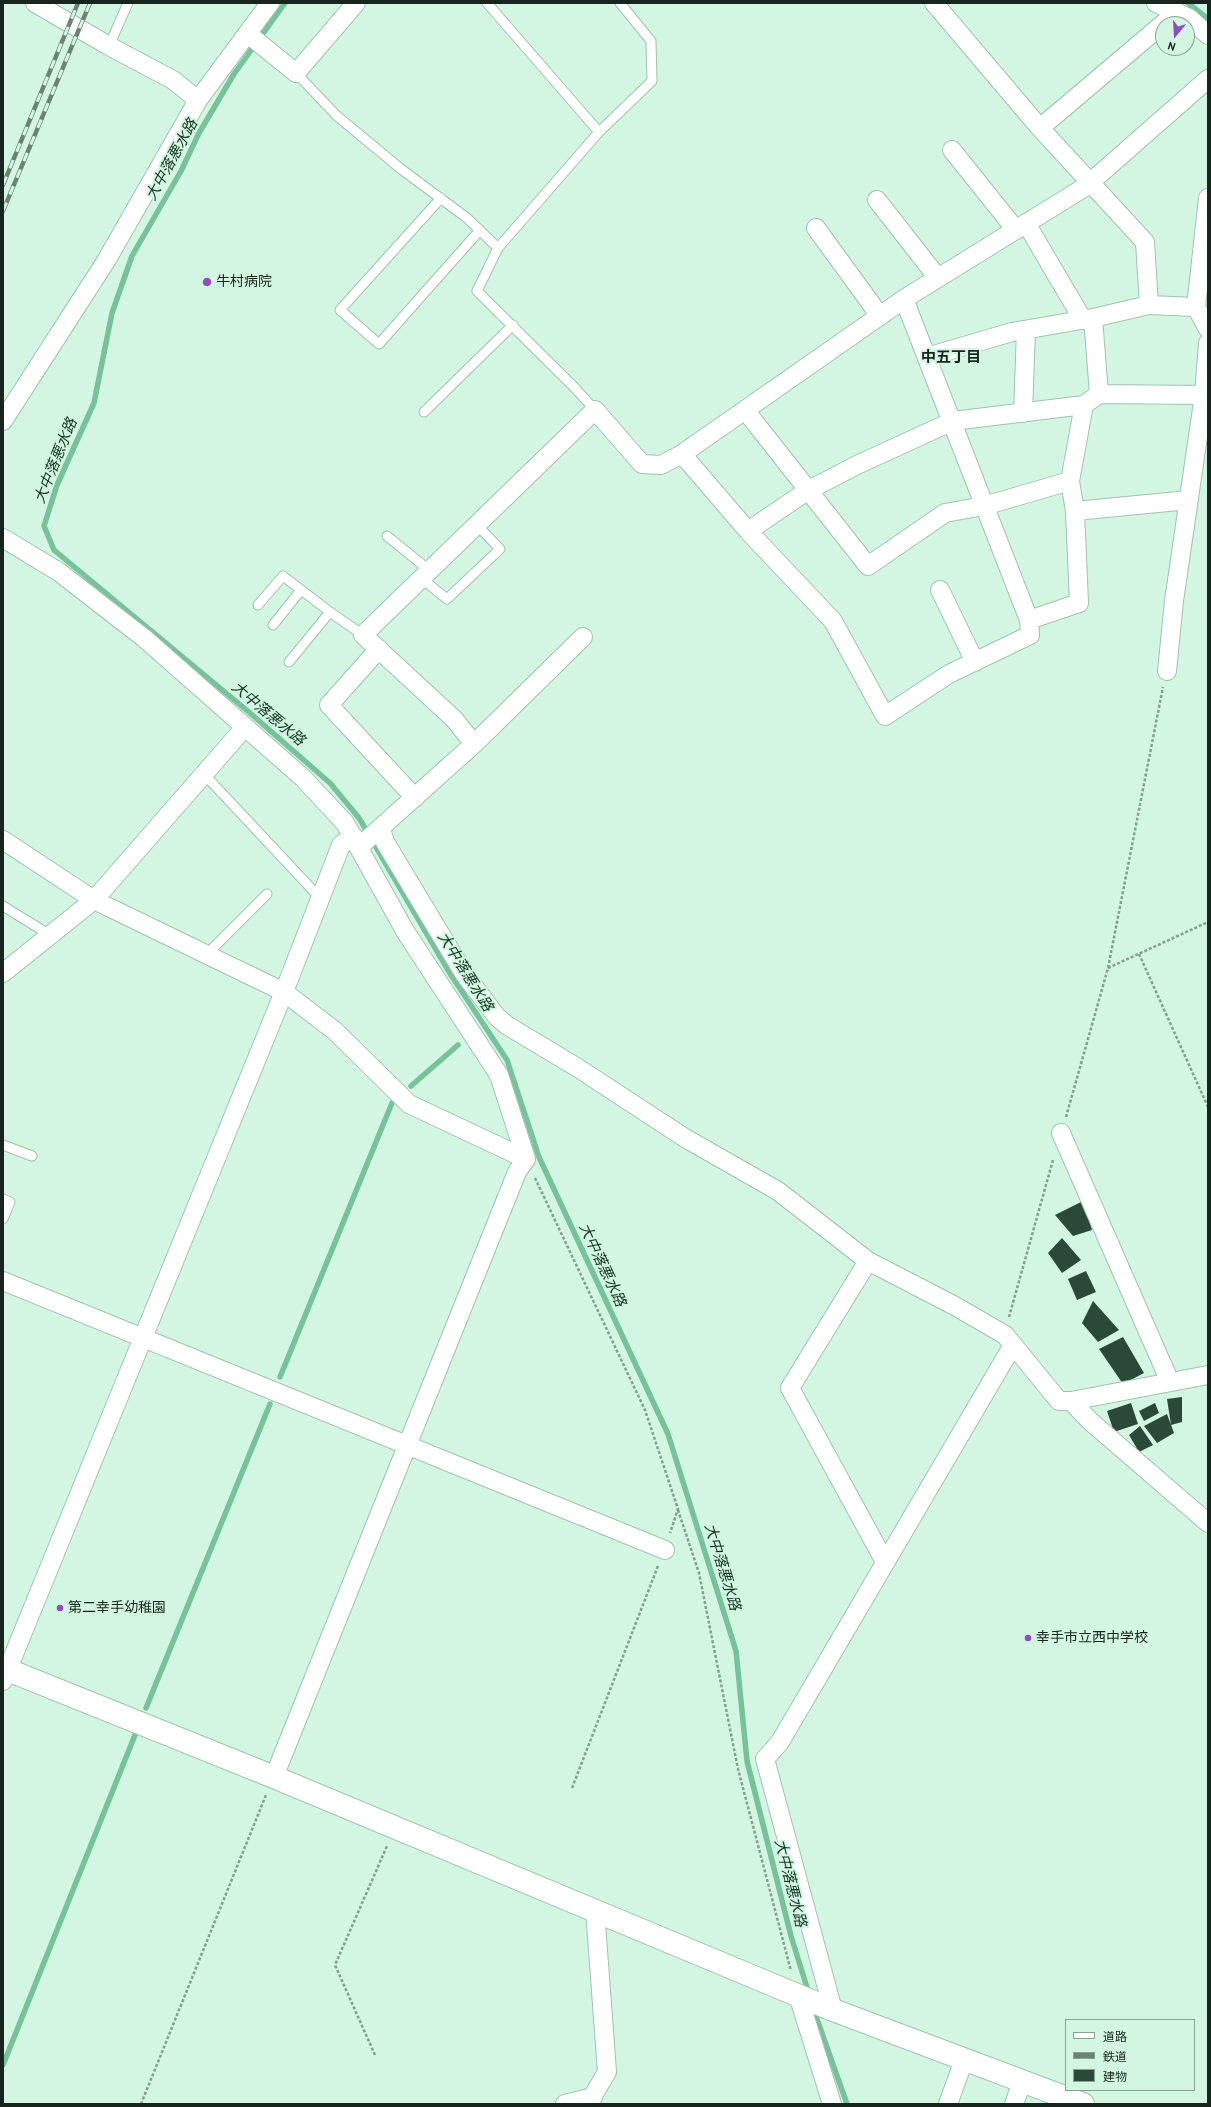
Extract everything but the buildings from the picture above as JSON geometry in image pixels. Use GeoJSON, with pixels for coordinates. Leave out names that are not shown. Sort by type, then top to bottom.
{"type":"FeatureCollection","features":[{"type":"Feature","properties":{"kind":"street"},"geometry":{"type":"LineString","coordinates":[[35,3],[109,46],[172,80],[198,100]]}},
{"type":"Feature","properties":{"kind":"street"},"geometry":{"type":"LineString","coordinates":[[3,421],[106,261],[198,100],[248,35],[270,3]]}},
{"type":"Feature","properties":{"kind":"street"},"geometry":{"type":"LineString","coordinates":[[248,35],[296,73],[356,3]]}},
{"type":"Feature","properties":{"kind":"street"},"geometry":{"type":"LineString","coordinates":[[934,3],[1040,128],[1145,242],[1149,305]]}},
{"type":"Feature","properties":{"kind":"street"},"geometry":{"type":"LineString","coordinates":[[1156,3],[1189,18],[1208,35]]}},
{"type":"Feature","properties":{"kind":"street"},"geometry":{"type":"LineString","coordinates":[[1040,128],[1177,12]]}},
{"type":"Feature","properties":{"kind":"street"},"geometry":{"type":"LineString","coordinates":[[474,744],[454,719],[363,635],[595,410],[642,464],[662,465],[682,454],[904,299],[1090,182],[1208,79]]}},
{"type":"Feature","properties":{"kind":"street"},"geometry":{"type":"LineString","coordinates":[[952,150],[1021,226],[1088,319],[1099,394]]}},
{"type":"Feature","properties":{"kind":"street"},"geometry":{"type":"LineString","coordinates":[[1208,198],[1204,263],[1196,307],[1208,329]]}},
{"type":"Feature","properties":{"kind":"street"},"geometry":{"type":"LineString","coordinates":[[877,200],[938,278]]}},
{"type":"Feature","properties":{"kind":"street"},"geometry":{"type":"LineString","coordinates":[[816,228],[880,316]]}},
{"type":"Feature","properties":{"kind":"street"},"geometry":{"type":"LineString","coordinates":[[682,454],[748,531],[833,621],[885,716],[949,674],[1030,635],[1029,620],[984,506],[953,421],[904,299]]}},
{"type":"Feature","properties":{"kind":"street"},"geometry":{"type":"LineString","coordinates":[[927,357],[1026,330],[1088,319],[1149,305],[1196,307]]}},
{"type":"Feature","properties":{"kind":"street"},"geometry":{"type":"LineString","coordinates":[[1023,412],[1026,330]]}},
{"type":"Feature","properties":{"kind":"street"},"geometry":{"type":"LineString","coordinates":[[1166,671],[1189,500],[1206,399],[1208,343]]}},
{"type":"Feature","properties":{"kind":"street"},"geometry":{"type":"LineString","coordinates":[[748,531],[807,491],[857,465],[953,421],[1084,405],[1099,394],[1206,399]]}},
{"type":"Feature","properties":{"kind":"street"},"geometry":{"type":"LineString","coordinates":[[1029,620],[1079,603],[1075,511],[1070,481],[1084,405]]}},
{"type":"Feature","properties":{"kind":"street"},"geometry":{"type":"LineString","coordinates":[[745,410],[807,491],[868,566],[945,513],[984,506],[1070,481]]}},
{"type":"Feature","properties":{"kind":"street"},"geometry":{"type":"LineString","coordinates":[[1075,511],[1189,500]]}},
{"type":"Feature","properties":{"kind":"street"},"geometry":{"type":"LineString","coordinates":[[3,538],[58,572],[144,638],[303,778],[345,823],[359,842],[405,931],[499,1075],[526,1159]]}},
{"type":"Feature","properties":{"kind":"street"},"geometry":{"type":"LineString","coordinates":[[940,590],[975,662]]}},
{"type":"Feature","properties":{"kind":"street"},"geometry":{"type":"LineString","coordinates":[[583,637],[474,744],[380,830],[359,842],[341,845],[284,992],[4,1673],[274,1777],[827,2008],[1083,2104]]}},
{"type":"Feature","properties":{"kind":"street"},"geometry":{"type":"LineString","coordinates":[[379,649],[329,705],[415,798]]}},
{"type":"Feature","properties":{"kind":"street"},"geometry":{"type":"LineString","coordinates":[[3,973],[94,900],[245,728]]}},
{"type":"Feature","properties":{"kind":"street"},"geometry":{"type":"LineString","coordinates":[[380,830],[385,842],[464,975],[497,1017],[508,1026],[578,1068],[685,1138],[778,1191],[868,1261],[956,1306],[1004,1335],[1059,1401],[1071,1401],[1208,1375]]}},
{"type":"Feature","properties":{"kind":"street"},"geometry":{"type":"LineString","coordinates":[[3,840],[94,900],[284,992],[335,1031],[409,1104],[526,1159]]}},
{"type":"Feature","properties":{"kind":"street"},"geometry":{"type":"LineString","coordinates":[[1061,1133],[1170,1382]]}},
{"type":"Feature","properties":{"kind":"street"},"geometry":{"type":"LineString","coordinates":[[274,1777],[517,1172],[526,1159]]}},
{"type":"Feature","properties":{"kind":"street"},"geometry":{"type":"LineString","coordinates":[[868,1261],[790,1388],[885,1562]]}},
{"type":"Feature","properties":{"kind":"street"},"geometry":{"type":"LineString","coordinates":[[3,1281],[665,1550]]}},
{"type":"Feature","properties":{"kind":"street"},"geometry":{"type":"LineString","coordinates":[[827,2008],[765,1759],[780,1742],[1013,1345]]}},
{"type":"Feature","properties":{"kind":"street"},"geometry":{"type":"LineString","coordinates":[[1071,1401],[1090,1421],[1208,1523]]}},
{"type":"Feature","properties":{"kind":"street"},"geometry":{"type":"LineString","coordinates":[[565,2104],[590,2100],[607,2072],[595,1910]]}},
{"type":"Feature","properties":{"kind":"street"},"geometry":{"type":"LineString","coordinates":[[798,1995],[832,2104]]}},
{"type":"Feature","properties":{"kind":"street"},"geometry":{"type":"LineString","coordinates":[[948,2104],[964,2060]]}},
{"type":"Feature","properties":{"kind":"street"},"geometry":{"type":"LineString","coordinates":[[1014,2104],[1022,2082]]}},
{"type":"Feature","properties":{"kind":"lane"},"geometry":{"type":"LineString","coordinates":[[109,46],[128,3]]}},
{"type":"Feature","properties":{"kind":"lane"},"geometry":{"type":"LineString","coordinates":[[487,3],[599,132]]}},
{"type":"Feature","properties":{"kind":"lane"},"geometry":{"type":"LineString","coordinates":[[595,410],[513,325],[477,291],[498,248],[599,132],[652,81],[651,41],[620,3]]}},
{"type":"Feature","properties":{"kind":"lane"},"geometry":{"type":"LineString","coordinates":[[296,73],[337,116],[401,170],[467,218],[498,248]]}},
{"type":"Feature","properties":{"kind":"lane"},"geometry":{"type":"LineString","coordinates":[[441,198],[340,310],[379,344],[480,230]]}},
{"type":"Feature","properties":{"kind":"lane"},"geometry":{"type":"LineString","coordinates":[[424,412],[513,325]]}},
{"type":"Feature","properties":{"kind":"lane"},"geometry":{"type":"LineString","coordinates":[[387,536],[425,574],[446,599],[500,549],[477,525]]}},
{"type":"Feature","properties":{"kind":"lane"},"geometry":{"type":"LineString","coordinates":[[258,605],[283,576],[363,635]]}},
{"type":"Feature","properties":{"kind":"lane"},"geometry":{"type":"LineString","coordinates":[[273,625],[301,590]]}},
{"type":"Feature","properties":{"kind":"lane"},"geometry":{"type":"LineString","coordinates":[[289,662],[330,612]]}},
{"type":"Feature","properties":{"kind":"lane"},"geometry":{"type":"LineString","coordinates":[[204,774],[321,899]]}},
{"type":"Feature","properties":{"kind":"lane"},"geometry":{"type":"LineString","coordinates":[[207,954],[267,894]]}},
{"type":"Feature","properties":{"kind":"lane"},"geometry":{"type":"LineString","coordinates":[[3,906],[50,935]]}},
{"type":"Feature","properties":{"kind":"lane"},"geometry":{"type":"LineString","coordinates":[[3,1145],[32,1156]]}},
{"type":"Feature","properties":{"kind":"lane"},"geometry":{"type":"LineString","coordinates":[[3,1199],[10,1202],[3,1219]]}},
{"type":"Feature","properties":{"kind":"path"},"geometry":{"type":"LineString","coordinates":[[1166,671],[1108,968],[1208,922]]}},
{"type":"Feature","properties":{"kind":"path"},"geometry":{"type":"LineString","coordinates":[[1139,954],[1208,1107]]}},
{"type":"Feature","properties":{"kind":"path"},"geometry":{"type":"LineString","coordinates":[[526,1159],[645,1410],[699,1573],[738,1769],[798,1995]]}},
{"type":"Feature","properties":{"kind":"path"},"geometry":{"type":"LineString","coordinates":[[572,1788],[665,1550],[678,1509]]}},
{"type":"Feature","properties":{"kind":"path"},"geometry":{"type":"LineString","coordinates":[[140,2104],[274,1777]]}},
{"type":"Feature","properties":{"kind":"path"},"geometry":{"type":"LineString","coordinates":[[375,2055],[335,1965],[396,1827]]}},
{"type":"Feature","properties":{"kind":"waterway","name":"大中落悪水路"},"geometry":{"type":"LineString","coordinates":[[285,3],[234,74],[199,133],[181,171],[132,256],[112,313],[94,403],[57,485],[44,526],[54,550],[250,713],[330,783],[359,818],[451,975],[507,1060],[539,1157],[668,1434],[736,1651],[747,1761],[791,1936],[809,1994]]}},
{"type":"Feature","properties":{"kind":"waterway"},"geometry":{"type":"LineString","coordinates":[[1188,3],[1208,19]]}},
{"type":"Feature","properties":{"kind":"waterway"},"geometry":{"type":"LineString","coordinates":[[411,1086],[458,1045]]}},
{"type":"Feature","properties":{"kind":"waterway"},"geometry":{"type":"LineString","coordinates":[[280,1377],[392,1103]]}},
{"type":"Feature","properties":{"kind":"waterway"},"geometry":{"type":"LineString","coordinates":[[146,1708],[270,1404]]}},
{"type":"Feature","properties":{"kind":"waterway"},"geometry":{"type":"LineString","coordinates":[[3,2065],[135,1735]]}},
{"type":"Feature","properties":{"kind":"waterway","name":"大中落悪水路"},"geometry":{"type":"LineString","coordinates":[[813,2008],[847,2104]]}},
{"type":"Feature","properties":{"kind":"railway"},"geometry":{"type":"LineString","coordinates":[[3,185],[78,3]]}},
{"type":"Feature","properties":{"kind":"railway"},"geometry":{"type":"LineString","coordinates":[[3,211],[90,3]]}},
{"type":"Feature","properties":{"kind":"place","name":"牛村病院"},"geometry":{"type":"Point","coordinates":[207,282]}},
{"type":"Feature","properties":{"kind":"place","name":"第二幸手幼稚園"},"geometry":{"type":"Point","coordinates":[60,1608]}},
{"type":"Feature","properties":{"kind":"place","name":"幸手市立西中学校"},"geometry":{"type":"Point","coordinates":[1028,1638]}},
{"type":"Feature","properties":{"kind":"district","name":"中五丁目"},"geometry":{"type":"Point","coordinates":[951,358]}}]}
